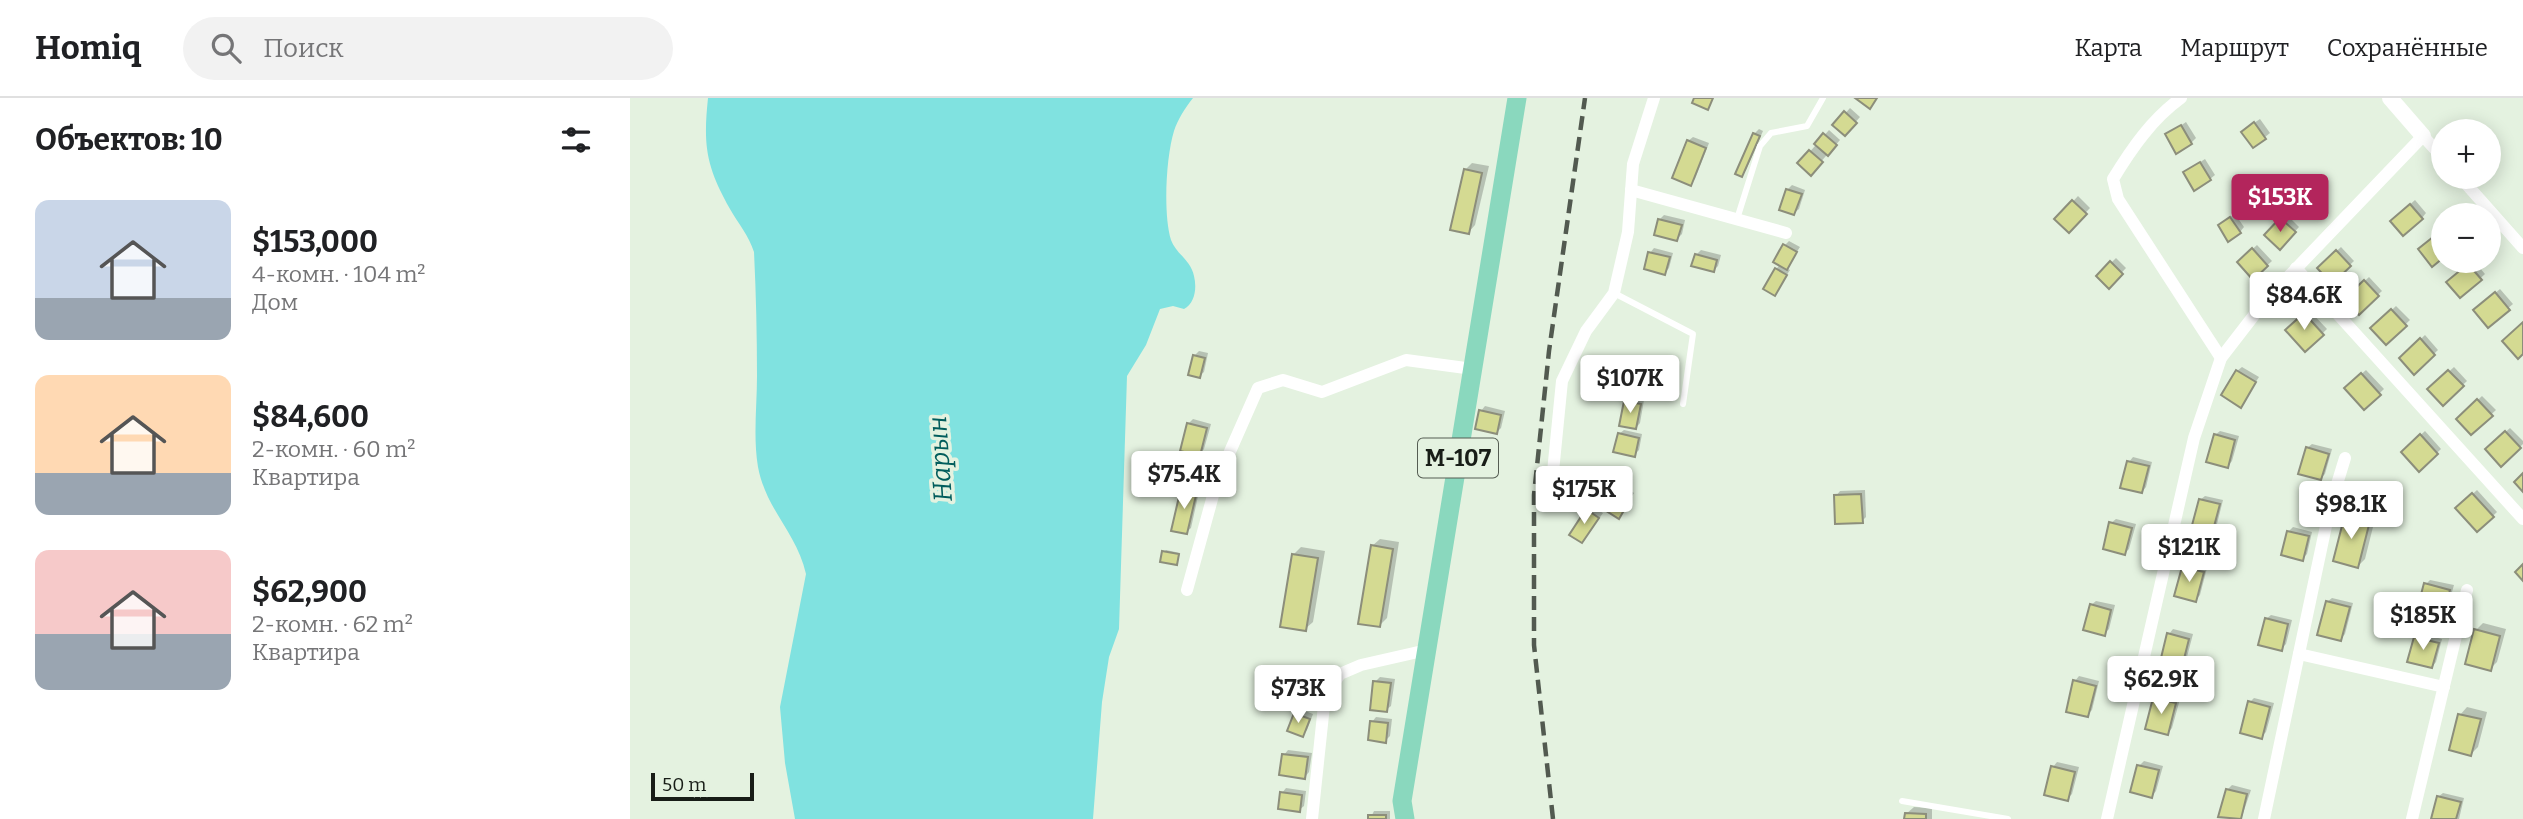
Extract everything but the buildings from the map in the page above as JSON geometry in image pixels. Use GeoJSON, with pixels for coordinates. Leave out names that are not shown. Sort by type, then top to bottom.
{"type":"FeatureCollection","features":[{"type":"Feature","properties":{"kind":"main road","name":"М-107"},"geometry":{"type":"LineString","coordinates":[[1405,819],[1402,801],[1517,98]]}},
{"type":"Feature","properties":{"kind":"street"},"geometry":{"type":"LineString","coordinates":[[1552,482],[1562,382],[1586,331],[1614,293],[1628,232],[1633,164],[1654,98]]}},
{"type":"Feature","properties":{"kind":"street"},"geometry":{"type":"LineString","coordinates":[[2181,98],[2166,108],[2133,146],[2113,178],[2118,199],[2221,358]]}},
{"type":"Feature","properties":{"kind":"street"},"geometry":{"type":"LineString","coordinates":[[2390,98],[2431,145]]}},
{"type":"Feature","properties":{"kind":"street"},"geometry":{"type":"LineString","coordinates":[[2107,819],[2194,438],[2221,358],[2265,301],[2423,136]]}},
{"type":"Feature","properties":{"kind":"street"},"geometry":{"type":"LineString","coordinates":[[2471,189],[2523,248]]}},
{"type":"Feature","properties":{"kind":"street"},"geometry":{"type":"LineString","coordinates":[[1631,190],[1786,233]]}},
{"type":"Feature","properties":{"kind":"street"},"geometry":{"type":"LineString","coordinates":[[2296,268],[2523,519]]}},
{"type":"Feature","properties":{"kind":"street"},"geometry":{"type":"LineString","coordinates":[[1187,590],[1217,481],[1258,388],[1283,380],[1322,392],[1406,359],[1473,369]]}},
{"type":"Feature","properties":{"kind":"street"},"geometry":{"type":"LineString","coordinates":[[2264,819],[2330,507],[2345,458]]}},
{"type":"Feature","properties":{"kind":"street"},"geometry":{"type":"LineString","coordinates":[[2412,819],[2467,590]]}},
{"type":"Feature","properties":{"kind":"street"},"geometry":{"type":"LineString","coordinates":[[1312,819],[1325,696],[1340,674],[1361,665],[1427,650]]}},
{"type":"Feature","properties":{"kind":"street"},"geometry":{"type":"LineString","coordinates":[[2299,654],[2444,687]]}},
{"type":"Feature","properties":{"kind":"lane"},"geometry":{"type":"LineString","coordinates":[[1737,219],[1760,146],[1771,133],[1807,126],[1823,98]]}},
{"type":"Feature","properties":{"kind":"lane"},"geometry":{"type":"LineString","coordinates":[[1614,293],[1693,334],[1683,404]]}},
{"type":"Feature","properties":{"kind":"lane"},"geometry":{"type":"LineString","coordinates":[[1902,801],[2008,819]]}},
{"type":"Feature","properties":{"kind":"water","name":"Нарын"},"geometry":{"type":"Polygon","coordinates":[[[708,98],[1193,98],[1174,131],[1169,155],[1166,201],[1171,240],[1192,270],[1195,290],[1191,303],[1184,309],[1173,306],[1160,309],[1146,345],[1127,376],[1119,629],[1109,657],[1102,702],[1093,819],[795,819],[785,763],[780,707],[806,574],[796,546],[768,496],[758,467],[755,433],[757,360],[754,252],[711,168],[706,143],[708,98]]]}},
{"type":"Feature","properties":{"kind":"railway"},"geometry":{"type":"LineString","coordinates":[[1553,819],[1534,645],[1534,495],[1549,351],[1585,98]]}}]}
